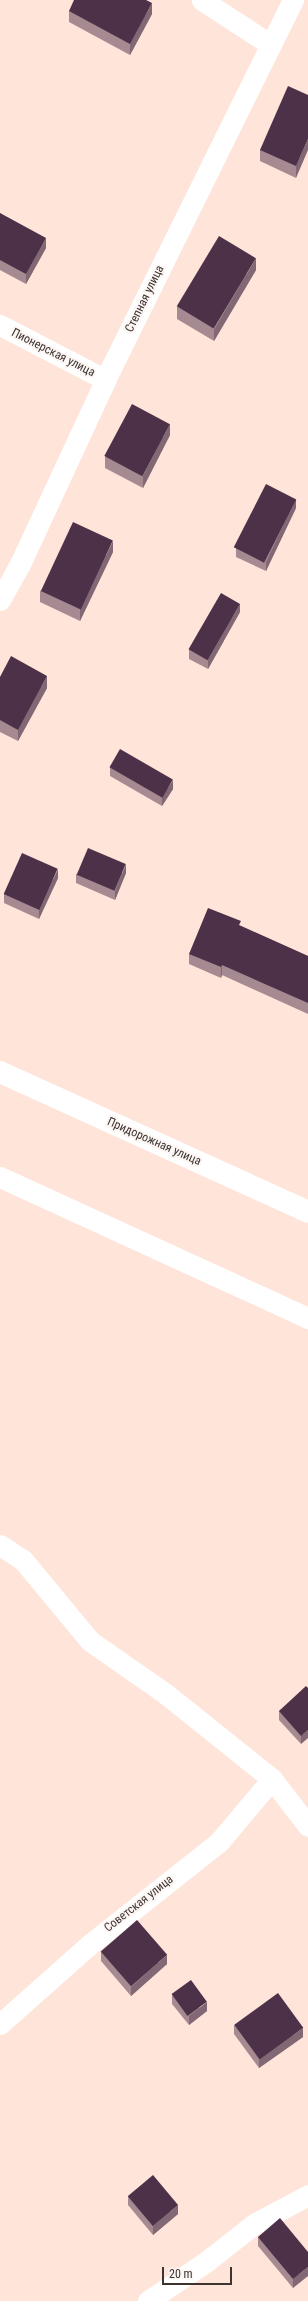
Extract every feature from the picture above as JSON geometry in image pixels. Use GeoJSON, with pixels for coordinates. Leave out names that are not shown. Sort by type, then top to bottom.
{"type":"FeatureCollection","features":[{"type":"Feature","properties":{"kind":"street"},"geometry":{"type":"LineString","coordinates":[[202,0],[271,45]]}},
{"type":"Feature","properties":{"kind":"street","name":"Степная улица"},"geometry":{"type":"LineString","coordinates":[[0,600],[20,564],[106,380],[293,0]]}},
{"type":"Feature","properties":{"kind":"street","name":"Пионерская улица"},"geometry":{"type":"LineString","coordinates":[[0,325],[106,380]]}},
{"type":"Feature","properties":{"kind":"street","name":"Придорожная улица"},"geometry":{"type":"LineString","coordinates":[[0,1072],[308,1212]]}},
{"type":"Feature","properties":{"kind":"street"},"geometry":{"type":"LineString","coordinates":[[0,1177],[308,1318]]}},
{"type":"Feature","properties":{"kind":"street"},"geometry":{"type":"LineString","coordinates":[[0,1545],[23,1560],[90,1641],[166,1694],[272,1779],[308,1826]]}},
{"type":"Feature","properties":{"kind":"street","name":"Советская улица"},"geometry":{"type":"LineString","coordinates":[[0,2024],[89,1945],[218,1842],[272,1779]]}},
{"type":"Feature","properties":{"kind":"street"},"geometry":{"type":"LineString","coordinates":[[148,2301],[207,2261],[254,2224],[308,2195]]}},
{"type":"Feature","properties":{"kind":"building"},"geometry":{"type":"Polygon","coordinates":[[[74,0],[146,0],[152,3],[130,44],[69,11],[74,0]]]}},
{"type":"Feature","properties":{"kind":"building"},"geometry":{"type":"Polygon","coordinates":[[[288,86],[308,95],[308,139],[296,166],[260,150],[288,86]]]}},
{"type":"Feature","properties":{"kind":"building"},"geometry":{"type":"Polygon","coordinates":[[[0,213],[46,238],[26,274],[0,260],[0,213]]]}},
{"type":"Feature","properties":{"kind":"building"},"geometry":{"type":"Polygon","coordinates":[[[219,236],[256,258],[214,328],[177,306],[219,236]]]}},
{"type":"Feature","properties":{"kind":"building"},"geometry":{"type":"Polygon","coordinates":[[[132,404],[170,424],[142,476],[104,456],[132,404]]]}},
{"type":"Feature","properties":{"kind":"building"},"geometry":{"type":"Polygon","coordinates":[[[266,484],[296,499],[264,563],[234,547],[266,484]]]}},
{"type":"Feature","properties":{"kind":"building"},"geometry":{"type":"Polygon","coordinates":[[[73,522],[113,541],[81,609],[41,591],[73,522]]]}},
{"type":"Feature","properties":{"kind":"building"},"geometry":{"type":"Polygon","coordinates":[[[221,593],[240,604],[208,660],[188,649],[221,593]]]}},
{"type":"Feature","properties":{"kind":"building"},"geometry":{"type":"Polygon","coordinates":[[[11,656],[47,676],[18,730],[0,720],[0,677],[11,656]]]}},
{"type":"Feature","properties":{"kind":"building"},"geometry":{"type":"Polygon","coordinates":[[[120,749],[173,780],[162,798],[110,767],[120,749]]]}},
{"type":"Feature","properties":{"kind":"building"},"geometry":{"type":"Polygon","coordinates":[[[88,848],[126,864],[114,891],[77,875],[88,848]]]}},
{"type":"Feature","properties":{"kind":"building"},"geometry":{"type":"Polygon","coordinates":[[[22,853],[58,869],[39,910],[4,894],[22,853]]]}},
{"type":"Feature","properties":{"kind":"building"},"geometry":{"type":"Polygon","coordinates":[[[208,908],[241,921],[239,925],[308,956],[308,1003],[222,965],[221,967],[189,954],[208,908]]]}},
{"type":"Feature","properties":{"kind":"building"},"geometry":{"type":"Polygon","coordinates":[[[306,1686],[308,1688],[308,1730],[301,1736],[279,1711],[306,1686]]]}},
{"type":"Feature","properties":{"kind":"building"},"geometry":{"type":"Polygon","coordinates":[[[137,1920],[167,1955],[131,1986],[101,1951],[137,1920]]]}},
{"type":"Feature","properties":{"kind":"building"},"geometry":{"type":"Polygon","coordinates":[[[191,1980],[207,2002],[187,2016],[172,1994],[191,1980]]]}},
{"type":"Feature","properties":{"kind":"building"},"geometry":{"type":"Polygon","coordinates":[[[278,1993],[303,2028],[260,2060],[234,2025],[278,1993]]]}},
{"type":"Feature","properties":{"kind":"building"},"geometry":{"type":"Polygon","coordinates":[[[153,2175],[178,2205],[153,2226],[128,2196],[153,2175]]]}},
{"type":"Feature","properties":{"kind":"building"},"geometry":{"type":"Polygon","coordinates":[[[280,2218],[308,2252],[308,2267],[293,2279],[258,2237],[280,2218]]]}}]}
